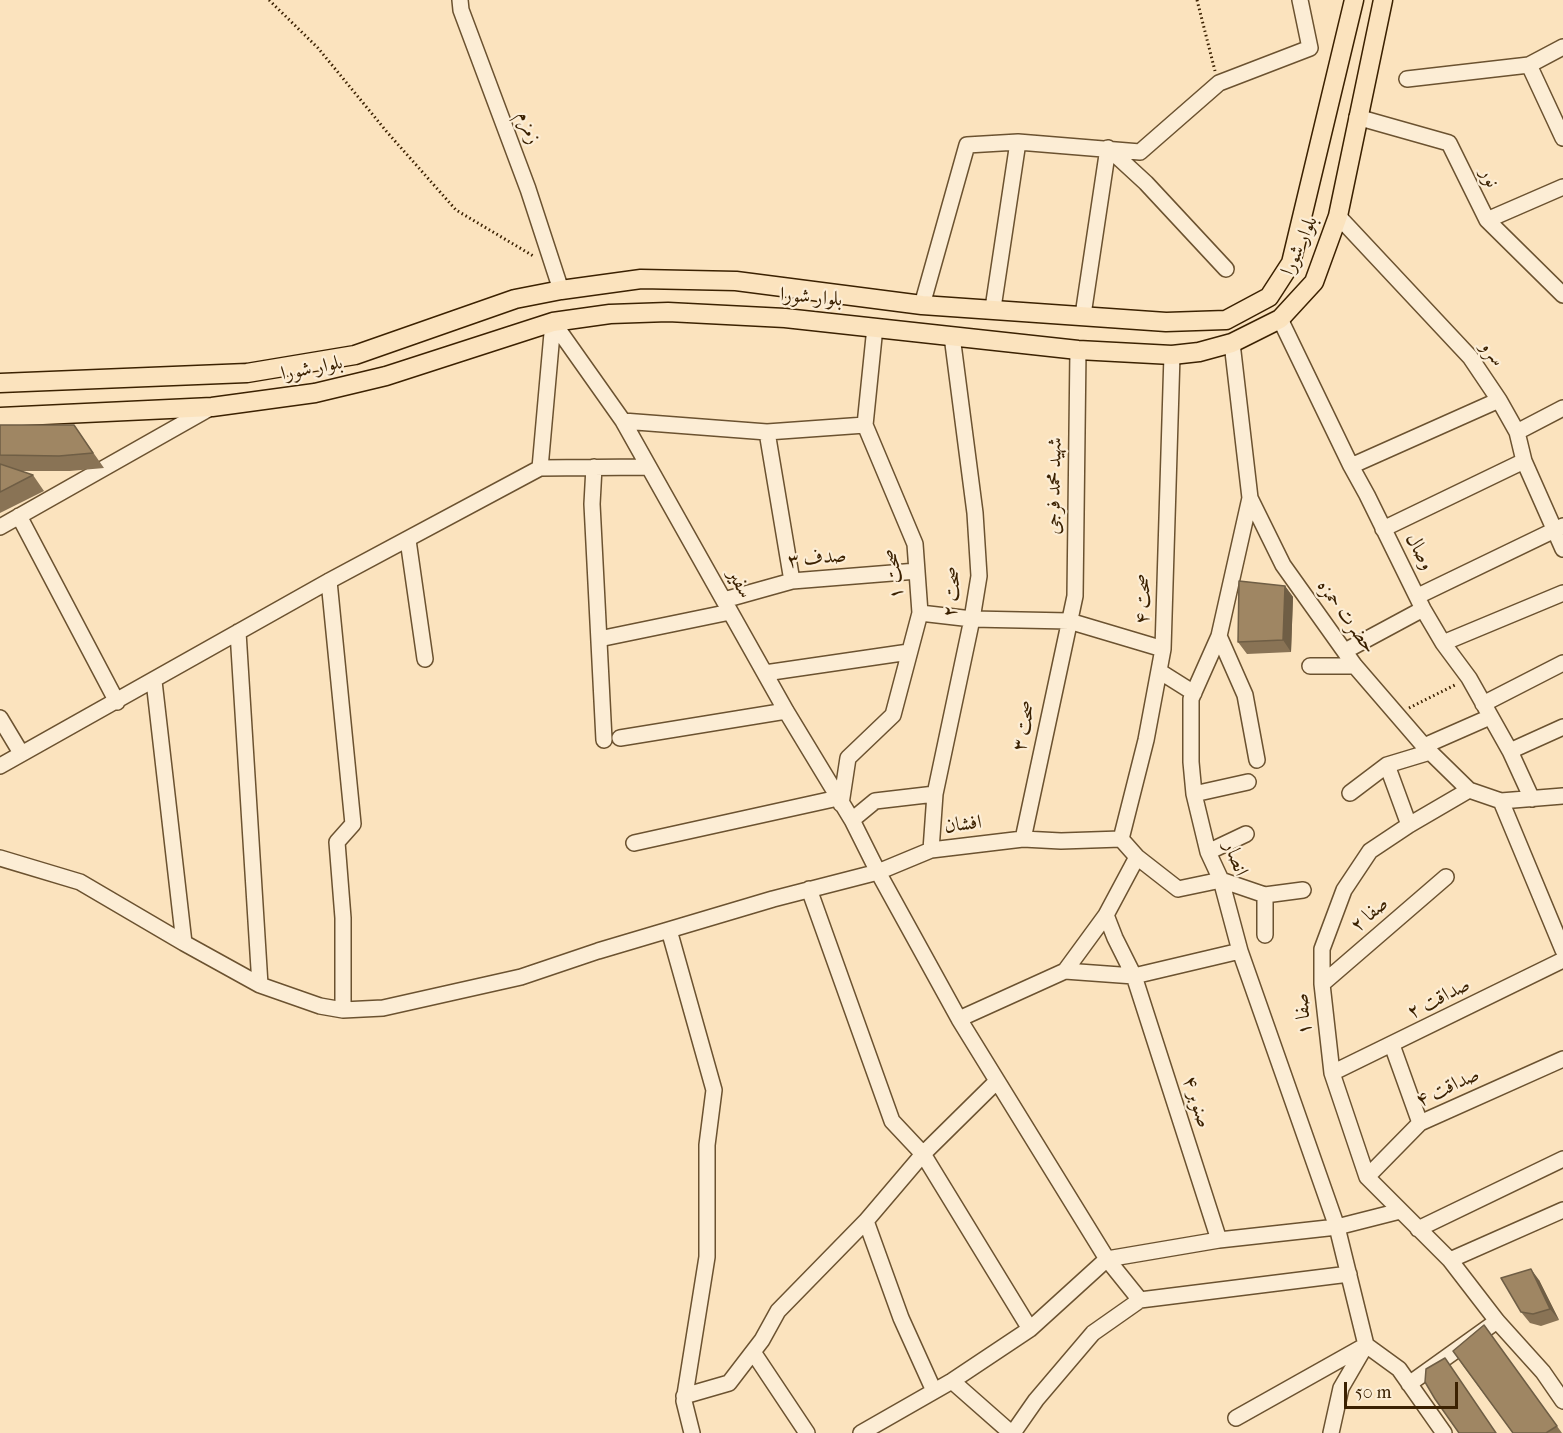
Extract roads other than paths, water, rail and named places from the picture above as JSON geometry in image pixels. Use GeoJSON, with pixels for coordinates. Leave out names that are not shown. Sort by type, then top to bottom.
{"type":"FeatureCollection","features":[{"type":"Feature","properties":{"kind":"main road","name":"بلوار شورا"},"geometry":{"type":"LineString","coordinates":[[0,383],[247,373],[355,355],[515,299],[641,279],[736,281],[922,305],[993,308],[1166,322],[1226,320],[1269,297],[1290,263],[1354,0]]}},
{"type":"Feature","properties":{"kind":"main road","name":"بلوار شورا"},"geometry":{"type":"LineString","coordinates":[[0,417],[212,407],[315,393],[386,376],[553,322],[610,314],[668,312],[785,318],[1078,350],[1172,355],[1199,352],[1232,343],[1280,319],[1314,282],[1338,216],[1383,0]]}},
{"type":"Feature","properties":{"kind":"main road"},"geometry":{"type":"LineString","coordinates":[[875,327],[890,300]]}},
{"type":"Feature","properties":{"kind":"street","name":"زمزم"},"geometry":{"type":"LineString","coordinates":[[460,0],[461,10],[528,189],[561,290]]}},
{"type":"Feature","properties":{"kind":"street"},"geometry":{"type":"LineString","coordinates":[[922,305],[967,145],[1018,142],[1140,152],[1219,83],[1310,48],[1300,0]]}},
{"type":"Feature","properties":{"kind":"street"},"geometry":{"type":"LineString","coordinates":[[1407,79],[1529,65],[1563,47]]}},
{"type":"Feature","properties":{"kind":"street"},"geometry":{"type":"LineString","coordinates":[[1529,65],[1563,138]]}},
{"type":"Feature","properties":{"kind":"street","name":"نور"},"geometry":{"type":"LineString","coordinates":[[1358,117],[1449,143],[1487,220],[1563,295]]}},
{"type":"Feature","properties":{"kind":"street"},"geometry":{"type":"LineString","coordinates":[[993,308],[1018,142]]}},
{"type":"Feature","properties":{"kind":"street"},"geometry":{"type":"LineString","coordinates":[[1083,315],[1108,148]]}},
{"type":"Feature","properties":{"kind":"street"},"geometry":{"type":"LineString","coordinates":[[1108,148],[1146,183],[1226,270]]}},
{"type":"Feature","properties":{"kind":"street"},"geometry":{"type":"LineString","coordinates":[[1487,220],[1563,187]]}},
{"type":"Feature","properties":{"kind":"street","name":"سرو"},"geometry":{"type":"LineString","coordinates":[[1338,216],[1470,357],[1517,432],[1524,461],[1558,528],[1563,549]]}},
{"type":"Feature","properties":{"kind":"street","name":"وصال"},"geometry":{"type":"LineString","coordinates":[[1280,319],[1351,466],[1443,644],[1469,678],[1510,751],[1532,799]]}},
{"type":"Feature","properties":{"kind":"street"},"geometry":{"type":"LineString","coordinates":[[540,468],[553,322]]}},
{"type":"Feature","properties":{"kind":"street","name":"سفیر"},"geometry":{"type":"LineString","coordinates":[[553,322],[623,421],[786,711],[852,820],[878,872],[997,1081],[1107,1258],[1140,1300]]}},
{"type":"Feature","properties":{"kind":"street","name":"صحت ۱"},"geometry":{"type":"LineString","coordinates":[[840,801],[848,758],[893,715],[920,613],[915,544],[865,425],[875,327]]}},
{"type":"Feature","properties":{"kind":"street","name":"صحت ۲"},"geometry":{"type":"LineString","coordinates":[[931,850],[935,794],[979,576],[975,513],[952,336]]}},
{"type":"Feature","properties":{"kind":"street","name":"حضرت حمزه"},"geometry":{"type":"LineString","coordinates":[[1232,343],[1250,498],[1283,565],[1355,666],[1427,749],[1469,790],[1501,801],[1563,796]]}},
{"type":"Feature","properties":{"kind":"street","name":"شهید محمد فرجی"},"geometry":{"type":"LineString","coordinates":[[1069,621],[1075,596],[1078,350]]}},
{"type":"Feature","properties":{"kind":"street","name":"صحت ۴"},"geometry":{"type":"LineString","coordinates":[[1121,839],[1146,740],[1163,649],[1172,355]]}},
{"type":"Feature","properties":{"kind":"street"},"geometry":{"type":"LineString","coordinates":[[1351,466],[1498,400]]}},
{"type":"Feature","properties":{"kind":"street"},"geometry":{"type":"LineString","coordinates":[[0,527],[212,407]]}},
{"type":"Feature","properties":{"kind":"street"},"geometry":{"type":"LineString","coordinates":[[1517,432],[1563,408]]}},
{"type":"Feature","properties":{"kind":"street"},"geometry":{"type":"LineString","coordinates":[[623,421],[767,432],[865,425]]}},
{"type":"Feature","properties":{"kind":"street"},"geometry":{"type":"LineString","coordinates":[[767,432],[792,581]]}},
{"type":"Feature","properties":{"kind":"street"},"geometry":{"type":"LineString","coordinates":[[1383,529],[1524,461]]}},
{"type":"Feature","properties":{"kind":"street"},"geometry":{"type":"LineString","coordinates":[[594,467],[592,504],[603,740]]}},
{"type":"Feature","properties":{"kind":"street"},"geometry":{"type":"LineString","coordinates":[[0,766],[329,581],[540,468],[647,467]]}},
{"type":"Feature","properties":{"kind":"street","name":"انصار"},"geometry":{"type":"LineString","coordinates":[[1250,498],[1219,636],[1191,699],[1191,762],[1194,794],[1208,852],[1221,880],[1240,951],[1338,1227],[1366,1345]]}},
{"type":"Feature","properties":{"kind":"street"},"geometry":{"type":"LineString","coordinates":[[19,516],[117,702]]}},
{"type":"Feature","properties":{"kind":"street"},"geometry":{"type":"LineString","coordinates":[[1345,651],[1421,602],[1558,528]]}},
{"type":"Feature","properties":{"kind":"street"},"geometry":{"type":"LineString","coordinates":[[408,540],[425,659]]}},
{"type":"Feature","properties":{"kind":"street","name":"صدف ۳"},"geometry":{"type":"LineString","coordinates":[[599,639],[727,606],[792,581],[917,571]]}},
{"type":"Feature","properties":{"kind":"street"},"geometry":{"type":"LineString","coordinates":[[329,581],[353,824],[338,842],[343,918],[343,1010]]}},
{"type":"Feature","properties":{"kind":"street"},"geometry":{"type":"LineString","coordinates":[[1443,644],[1563,593]]}},
{"type":"Feature","properties":{"kind":"street"},"geometry":{"type":"LineString","coordinates":[[920,613],[972,619],[1069,621],[1163,649]]}},
{"type":"Feature","properties":{"kind":"street","name":"صحت ۳"},"geometry":{"type":"LineString","coordinates":[[1023,839],[1069,621]]}},
{"type":"Feature","properties":{"kind":"street"},"geometry":{"type":"LineString","coordinates":[[238,632],[260,985]]}},
{"type":"Feature","properties":{"kind":"street"},"geometry":{"type":"LineString","coordinates":[[1219,636],[1245,695],[1257,760]]}},
{"type":"Feature","properties":{"kind":"street"},"geometry":{"type":"LineString","coordinates":[[765,673],[909,652]]}},
{"type":"Feature","properties":{"kind":"street"},"geometry":{"type":"LineString","coordinates":[[1350,793],[1387,765],[1427,749],[1563,663]]}},
{"type":"Feature","properties":{"kind":"street"},"geometry":{"type":"LineString","coordinates":[[1310,666],[1355,666]]}},
{"type":"Feature","properties":{"kind":"street"},"geometry":{"type":"LineString","coordinates":[[1159,671],[1194,693]]}},
{"type":"Feature","properties":{"kind":"street"},"geometry":{"type":"LineString","coordinates":[[154,681],[184,943]]}},
{"type":"Feature","properties":{"kind":"street"},"geometry":{"type":"LineString","coordinates":[[620,738],[786,711]]}},
{"type":"Feature","properties":{"kind":"street"},"geometry":{"type":"LineString","coordinates":[[0,718],[21,753]]}},
{"type":"Feature","properties":{"kind":"street"},"geometry":{"type":"LineString","coordinates":[[1510,751],[1563,727]]}},
{"type":"Feature","properties":{"kind":"street"},"geometry":{"type":"LineString","coordinates":[[1387,765],[1409,825]]}},
{"type":"Feature","properties":{"kind":"street"},"geometry":{"type":"LineString","coordinates":[[1194,794],[1248,783]]}},
{"type":"Feature","properties":{"kind":"street","name":"صفا ۱"},"geometry":{"type":"LineString","coordinates":[[1469,790],[1409,825],[1371,851],[1344,890],[1322,950],[1322,984],[1332,1073],[1367,1177],[1450,1260],[1497,1321],[1543,1372],[1563,1401]]}},
{"type":"Feature","properties":{"kind":"street"},"geometry":{"type":"LineString","coordinates":[[852,820],[875,801],[935,794]]}},
{"type":"Feature","properties":{"kind":"street"},"geometry":{"type":"LineString","coordinates":[[634,843],[840,801]]}},
{"type":"Feature","properties":{"kind":"street"},"geometry":{"type":"LineString","coordinates":[[1501,801],[1556,918],[1563,950]]}},
{"type":"Feature","properties":{"kind":"street"},"geometry":{"type":"LineString","coordinates":[[1208,852],[1246,834]]}},
{"type":"Feature","properties":{"kind":"street","name":"افشان"},"geometry":{"type":"LineString","coordinates":[[0,858],[80,882],[260,985],[320,1006],[343,1010],[383,1008],[521,977],[669,930],[809,889],[878,872],[931,850],[1023,839],[1061,841],[1121,839]]}},
{"type":"Feature","properties":{"kind":"street"},"geometry":{"type":"LineString","coordinates":[[1121,839],[1137,857],[1178,889],[1221,880],[1265,895],[1303,890]]}},
{"type":"Feature","properties":{"kind":"street"},"geometry":{"type":"LineString","coordinates":[[1065,971],[1106,915],[1137,857]]}},
{"type":"Feature","properties":{"kind":"street","name":"صفا ۲"},"geometry":{"type":"LineString","coordinates":[[1322,984],[1446,877]]}},
{"type":"Feature","properties":{"kind":"street"},"geometry":{"type":"LineString","coordinates":[[809,889],[892,1120],[923,1154],[1030,1329]]}},
{"type":"Feature","properties":{"kind":"street"},"geometry":{"type":"LineString","coordinates":[[1265,895],[1265,935]]}},
{"type":"Feature","properties":{"kind":"street","name":"صنوبر ۴"},"geometry":{"type":"LineString","coordinates":[[1106,915],[1114,938],[1134,976],[1219,1240]]}},
{"type":"Feature","properties":{"kind":"street"},"geometry":{"type":"LineString","coordinates":[[669,930],[714,1090],[707,1145],[707,1257],[684,1396],[692,1433]]}},
{"type":"Feature","properties":{"kind":"street"},"geometry":{"type":"LineString","coordinates":[[960,1019],[1065,971],[1134,976],[1240,951]]}},
{"type":"Feature","properties":{"kind":"street","name":"صداقت ۲"},"geometry":{"type":"LineString","coordinates":[[1332,1073],[1563,960]]}},
{"type":"Feature","properties":{"kind":"street"},"geometry":{"type":"LineString","coordinates":[[1392,1045],[1420,1123]]}},
{"type":"Feature","properties":{"kind":"street","name":"صداقت ۴"},"geometry":{"type":"LineString","coordinates":[[1367,1177],[1420,1123],[1563,1059]]}},
{"type":"Feature","properties":{"kind":"street"},"geometry":{"type":"LineString","coordinates":[[684,1396],[729,1383],[762,1340],[778,1311],[866,1221],[923,1154],[997,1081]]}},
{"type":"Feature","properties":{"kind":"street"},"geometry":{"type":"LineString","coordinates":[[1418,1229],[1563,1159]]}},
{"type":"Feature","properties":{"kind":"street"},"geometry":{"type":"LineString","coordinates":[[1450,1260],[1563,1210]]}},
{"type":"Feature","properties":{"kind":"street"},"geometry":{"type":"LineString","coordinates":[[869,1431],[1030,1329],[1107,1258],[1219,1240],[1338,1227],[1400,1211]]}},
{"type":"Feature","properties":{"kind":"street"},"geometry":{"type":"LineString","coordinates":[[866,1221],[901,1318],[934,1391]]}},
{"type":"Feature","properties":{"kind":"street"},"geometry":{"type":"LineString","coordinates":[[952,1380],[1012,1433],[1036,1400],[1093,1333],[1140,1300],[1349,1274]]}},
{"type":"Feature","properties":{"kind":"street"},"geometry":{"type":"LineString","coordinates":[[1409,1384],[1497,1321]]}},
{"type":"Feature","properties":{"kind":"street"},"geometry":{"type":"LineString","coordinates":[[1366,1345],[1399,1369],[1444,1433]]}},
{"type":"Feature","properties":{"kind":"street"},"geometry":{"type":"LineString","coordinates":[[1236,1418],[1366,1345]]}},
{"type":"Feature","properties":{"kind":"street"},"geometry":{"type":"LineString","coordinates":[[1330,1433],[1341,1388],[1366,1345]]}},
{"type":"Feature","properties":{"kind":"street"},"geometry":{"type":"LineString","coordinates":[[753,1352],[807,1433]]}}]}
